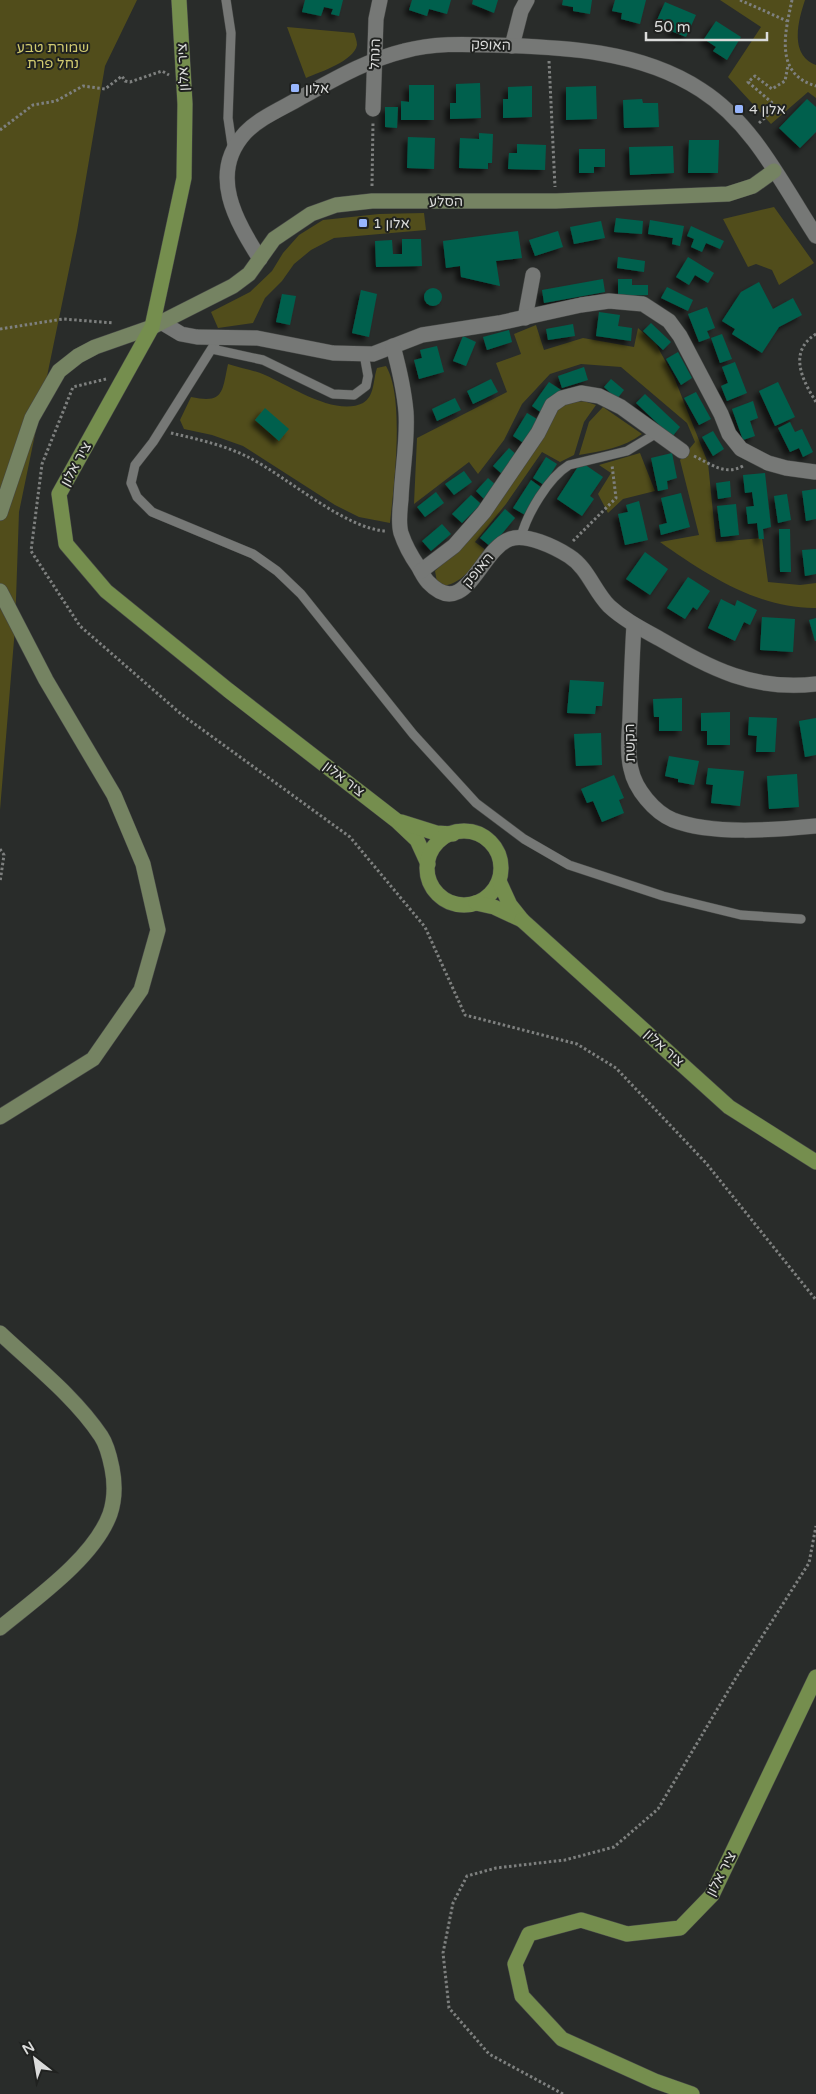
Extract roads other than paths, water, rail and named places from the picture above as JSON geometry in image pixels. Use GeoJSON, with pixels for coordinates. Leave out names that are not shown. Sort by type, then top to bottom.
{"type":"FeatureCollection","features":[{"type":"Feature","properties":{"kind":"main road","name":"ציר אלון"},"geometry":{"type":"LineString","coordinates":[[179,0],[185,104],[184,178],[157,325],[126,373],[59,494],[66,544],[106,592],[228,690],[397,821],[418,840],[428,864]]}},
{"type":"Feature","properties":{"kind":"main road","name":"ציר אלון"},"geometry":{"type":"LineString","coordinates":[[397,821],[436,833],[453,834]]}},
{"type":"Feature","properties":{"kind":"main road"},"geometry":{"type":"LineString","coordinates":[[469,832],[484,838],[491,843],[499,857],[501,873],[499,881],[490,895],[476,903],[460,905],[444,899],[433,887],[428,872],[428,864],[434,848],[439,842],[453,834],[469,832]]}},
{"type":"Feature","properties":{"kind":"main road","name":"ציר אלון"},"geometry":{"type":"LineString","coordinates":[[499,881],[510,905],[522,920],[729,1107],[816,1162]]}},
{"type":"Feature","properties":{"kind":"main road","name":"ציר אלון"},"geometry":{"type":"LineString","coordinates":[[476,903],[500,909],[522,920]]}},
{"type":"Feature","properties":{"kind":"main road","name":"ציר אלון"},"geometry":{"type":"LineString","coordinates":[[692,2094],[655,2081],[562,2039],[522,1996],[515,1964],[529,1934],[581,1920],[627,1934],[680,1928],[712,1895],[816,1677]]}},
{"type":"Feature","properties":{"kind":"street","name":"הנחל"},"geometry":{"type":"LineString","coordinates":[[373,109],[376,19],[380,0]]}},
{"type":"Feature","properties":{"kind":"street"},"geometry":{"type":"LineString","coordinates":[[512,46],[521,11],[526,0]]}},
{"type":"Feature","properties":{"kind":"street","name":"האופק"},"geometry":{"type":"LineString","coordinates":[[260,259],[232,210],[227,175],[233,152],[246,132],[260,121],[374,60],[404,50],[430,46],[549,48],[617,56],[669,73],[718,102],[749,132],[816,236]]}},
{"type":"Feature","properties":{"kind":"street","name":"הסלע"},"geometry":{"type":"LineString","coordinates":[[0,513],[32,418],[60,371],[78,356],[95,347],[157,325],[233,286],[249,274],[274,239],[311,214],[336,205],[372,201],[556,201],[728,194],[753,186],[774,171]]}},
{"type":"Feature","properties":{"kind":"street"},"geometry":{"type":"LineString","coordinates":[[525,318],[533,275]]}},
{"type":"Feature","properties":{"kind":"street"},"geometry":{"type":"LineString","coordinates":[[157,325],[181,334],[216,343],[257,338],[333,353],[373,354],[422,335],[525,318],[580,305],[609,301],[644,304],[669,321],[680,336],[718,406],[729,434],[741,449],[768,463],[786,468],[815,472]]}},
{"type":"Feature","properties":{"kind":"street","name":"האופק"},"geometry":{"type":"LineString","coordinates":[[392,346],[401,376],[406,413],[400,531],[408,551],[428,582],[442,594],[456,594],[469,585],[498,545],[510,538],[520,537]]}},
{"type":"Feature","properties":{"kind":"street"},"geometry":{"type":"LineString","coordinates":[[422,571],[454,546],[484,512],[538,433],[552,406],[562,398],[581,393],[599,396],[621,407],[682,451]]}},
{"type":"Feature","properties":{"kind":"street"},"geometry":{"type":"LineString","coordinates":[[520,537],[527,537],[562,552],[580,565],[610,606],[634,625],[716,670],[768,684],[816,684]]}},
{"type":"Feature","properties":{"kind":"street"},"geometry":{"type":"LineString","coordinates":[[0,591],[46,680],[114,795],[143,864],[158,930],[141,990],[93,1059],[0,1117]]}},
{"type":"Feature","properties":{"kind":"street","name":"הקשת"},"geometry":{"type":"LineString","coordinates":[[634,625],[629,756],[635,780],[642,793],[655,808],[671,819],[696,827],[787,829],[816,826]]}},
{"type":"Feature","properties":{"kind":"street"},"geometry":{"type":"LineString","coordinates":[[0,1333],[87,1418],[102,1438],[110,1459],[115,1483],[110,1513],[97,1537],[74,1565],[0,1628]]}},
{"type":"Feature","properties":{"kind":"lane"},"geometry":{"type":"LineString","coordinates":[[226,0],[231,33],[228,118],[233,152]]}},
{"type":"Feature","properties":{"kind":"lane"},"geometry":{"type":"LineString","coordinates":[[364,354],[368,376],[366,386],[354,395],[333,394],[263,360],[216,343],[161,430],[135,465],[131,483],[137,498],[152,512],[253,554],[278,571],[301,594],[413,734],[476,803],[524,839],[569,865],[663,896],[741,915],[800,919]]}},
{"type":"Feature","properties":{"kind":"lane"},"geometry":{"type":"LineString","coordinates":[[520,537],[525,522],[541,495],[562,469],[569,465],[611,456],[639,446],[657,433]]}},
{"type":"Feature","properties":{"kind":"place","name":"אלון"},"geometry":{"type":"Point","coordinates":[295,88]}},
{"type":"Feature","properties":{"kind":"place","name":"אלון 4"},"geometry":{"type":"Point","coordinates":[739,109]}},
{"type":"Feature","properties":{"kind":"place","name":"אלון 1"},"geometry":{"type":"Point","coordinates":[363,223]}},
{"type":"Feature","properties":{"kind":"park label","name":"שמורת טבע נחל פרת"},"geometry":{"type":"Point","coordinates":[53,56]}}]}
